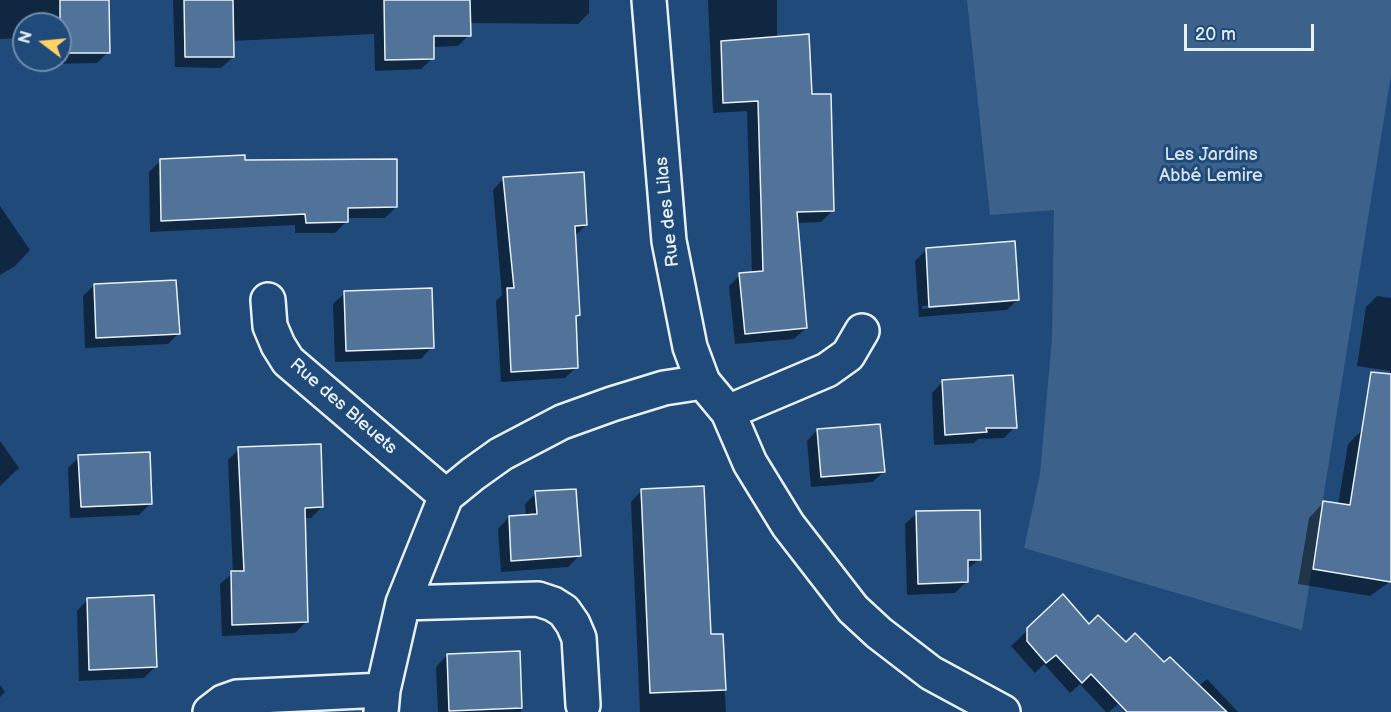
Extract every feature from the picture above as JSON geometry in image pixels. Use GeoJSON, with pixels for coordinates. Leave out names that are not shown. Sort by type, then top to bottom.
{"type":"FeatureCollection","features":[{"type":"Feature","properties":{"kind":"street","name":"Rue des Lilas"},"geometry":{"type":"LineString","coordinates":[[649,0],[669,241],[690,347],[703,382],[728,412],[750,463],[788,525],[853,609],[879,633],[931,673],[1000,711]]}},
{"type":"Feature","properties":{"kind":"street","name":"Rue des Bleuets"},"geometry":{"type":"LineString","coordinates":[[268,300],[270,326],[288,361],[446,496]]}},
{"type":"Feature","properties":{"kind":"street"},"geometry":{"type":"LineString","coordinates":[[728,412],[827,370],[848,356],[862,331]]}},
{"type":"Feature","properties":{"kind":"street"},"geometry":{"type":"LineString","coordinates":[[210,712],[223,702],[237,697],[382,701],[403,603],[446,496],[501,454],[562,422],[664,388],[703,382]]}},
{"type":"Feature","properties":{"kind":"street"},"geometry":{"type":"LineString","coordinates":[[403,603],[538,599],[553,604],[564,611],[579,638],[583,705]]}},
{"type":"Feature","properties":{"kind":"green space","name":"Les Jardins Abbé Lemire"},"geometry":{"type":"Polygon","coordinates":[[[967,0],[1391,0],[1391,75],[1302,630],[1024,548],[1040,474],[1052,338],[1054,210],[990,215],[967,0]]]}},
{"type":"Feature","properties":{"kind":"building"},"geometry":{"type":"Polygon","coordinates":[[[60,0],[109,0],[110,53],[72,53],[72,12],[60,12],[60,0]]]}},
{"type":"Feature","properties":{"kind":"building"},"geometry":{"type":"Polygon","coordinates":[[[184,0],[233,0],[234,57],[185,57],[184,0]]]}},
{"type":"Feature","properties":{"kind":"building"},"geometry":{"type":"Polygon","coordinates":[[[384,0],[470,0],[471,36],[434,36],[434,59],[385,60],[384,0]]]}},
{"type":"Feature","properties":{"kind":"building"},"geometry":{"type":"Polygon","coordinates":[[[809,34],[812,94],[831,94],[834,211],[797,212],[807,328],[745,334],[739,273],[763,271],[758,101],[723,103],[721,41],[809,34]]]}},
{"type":"Feature","properties":{"kind":"building"},"geometry":{"type":"Polygon","coordinates":[[[245,155],[245,160],[397,159],[397,207],[348,208],[348,222],[306,223],[305,214],[161,221],[160,159],[245,155]]]}},
{"type":"Feature","properties":{"kind":"building"},"geometry":{"type":"Polygon","coordinates":[[[584,172],[587,225],[575,226],[580,315],[576,316],[578,368],[511,372],[507,288],[514,288],[503,177],[584,172]]]}},
{"type":"Feature","properties":{"kind":"building"},"geometry":{"type":"Polygon","coordinates":[[[1015,241],[1019,300],[929,307],[926,248],[1015,241]]]}},
{"type":"Feature","properties":{"kind":"building"},"geometry":{"type":"Polygon","coordinates":[[[176,280],[180,334],[96,338],[94,284],[176,280]]]}},
{"type":"Feature","properties":{"kind":"building"},"geometry":{"type":"Polygon","coordinates":[[[432,288],[434,348],[346,351],[344,291],[432,288]]]}},
{"type":"Feature","properties":{"kind":"building"},"geometry":{"type":"Polygon","coordinates":[[[1371,372],[1391,374],[1391,582],[1313,569],[1323,501],[1350,505],[1371,372]]]}},
{"type":"Feature","properties":{"kind":"building"},"geometry":{"type":"Polygon","coordinates":[[[1013,375],[1017,428],[986,428],[987,432],[945,435],[942,380],[1013,375]]]}},
{"type":"Feature","properties":{"kind":"building"},"geometry":{"type":"Polygon","coordinates":[[[880,424],[885,472],[821,477],[817,429],[880,424]]]}},
{"type":"Feature","properties":{"kind":"building"},"geometry":{"type":"Polygon","coordinates":[[[321,444],[323,507],[305,508],[308,622],[232,625],[231,571],[244,571],[238,447],[321,444]]]}},
{"type":"Feature","properties":{"kind":"building"},"geometry":{"type":"Polygon","coordinates":[[[150,452],[152,504],[81,507],[78,455],[150,452]]]}},
{"type":"Feature","properties":{"kind":"building"},"geometry":{"type":"Polygon","coordinates":[[[704,486],[711,634],[723,634],[726,690],[650,693],[641,489],[704,486]]]}},
{"type":"Feature","properties":{"kind":"building"},"geometry":{"type":"Polygon","coordinates":[[[576,489],[581,556],[511,561],[509,516],[537,514],[535,491],[576,489]]]}},
{"type":"Feature","properties":{"kind":"building"},"geometry":{"type":"Polygon","coordinates":[[[980,510],[981,560],[968,560],[968,582],[918,584],[916,511],[980,510]]]}},
{"type":"Feature","properties":{"kind":"building"},"geometry":{"type":"Polygon","coordinates":[[[1063,594],[1089,624],[1098,615],[1126,642],[1135,633],[1164,662],[1170,657],[1227,712],[1127,712],[1091,674],[1082,683],[1056,655],[1046,663],[1027,641],[1027,628],[1063,594]]]}},
{"type":"Feature","properties":{"kind":"building"},"geometry":{"type":"Polygon","coordinates":[[[154,595],[157,667],[89,670],[87,598],[154,595]]]}},
{"type":"Feature","properties":{"kind":"building"},"geometry":{"type":"Polygon","coordinates":[[[520,651],[522,708],[449,711],[447,654],[520,651]]]}}]}
